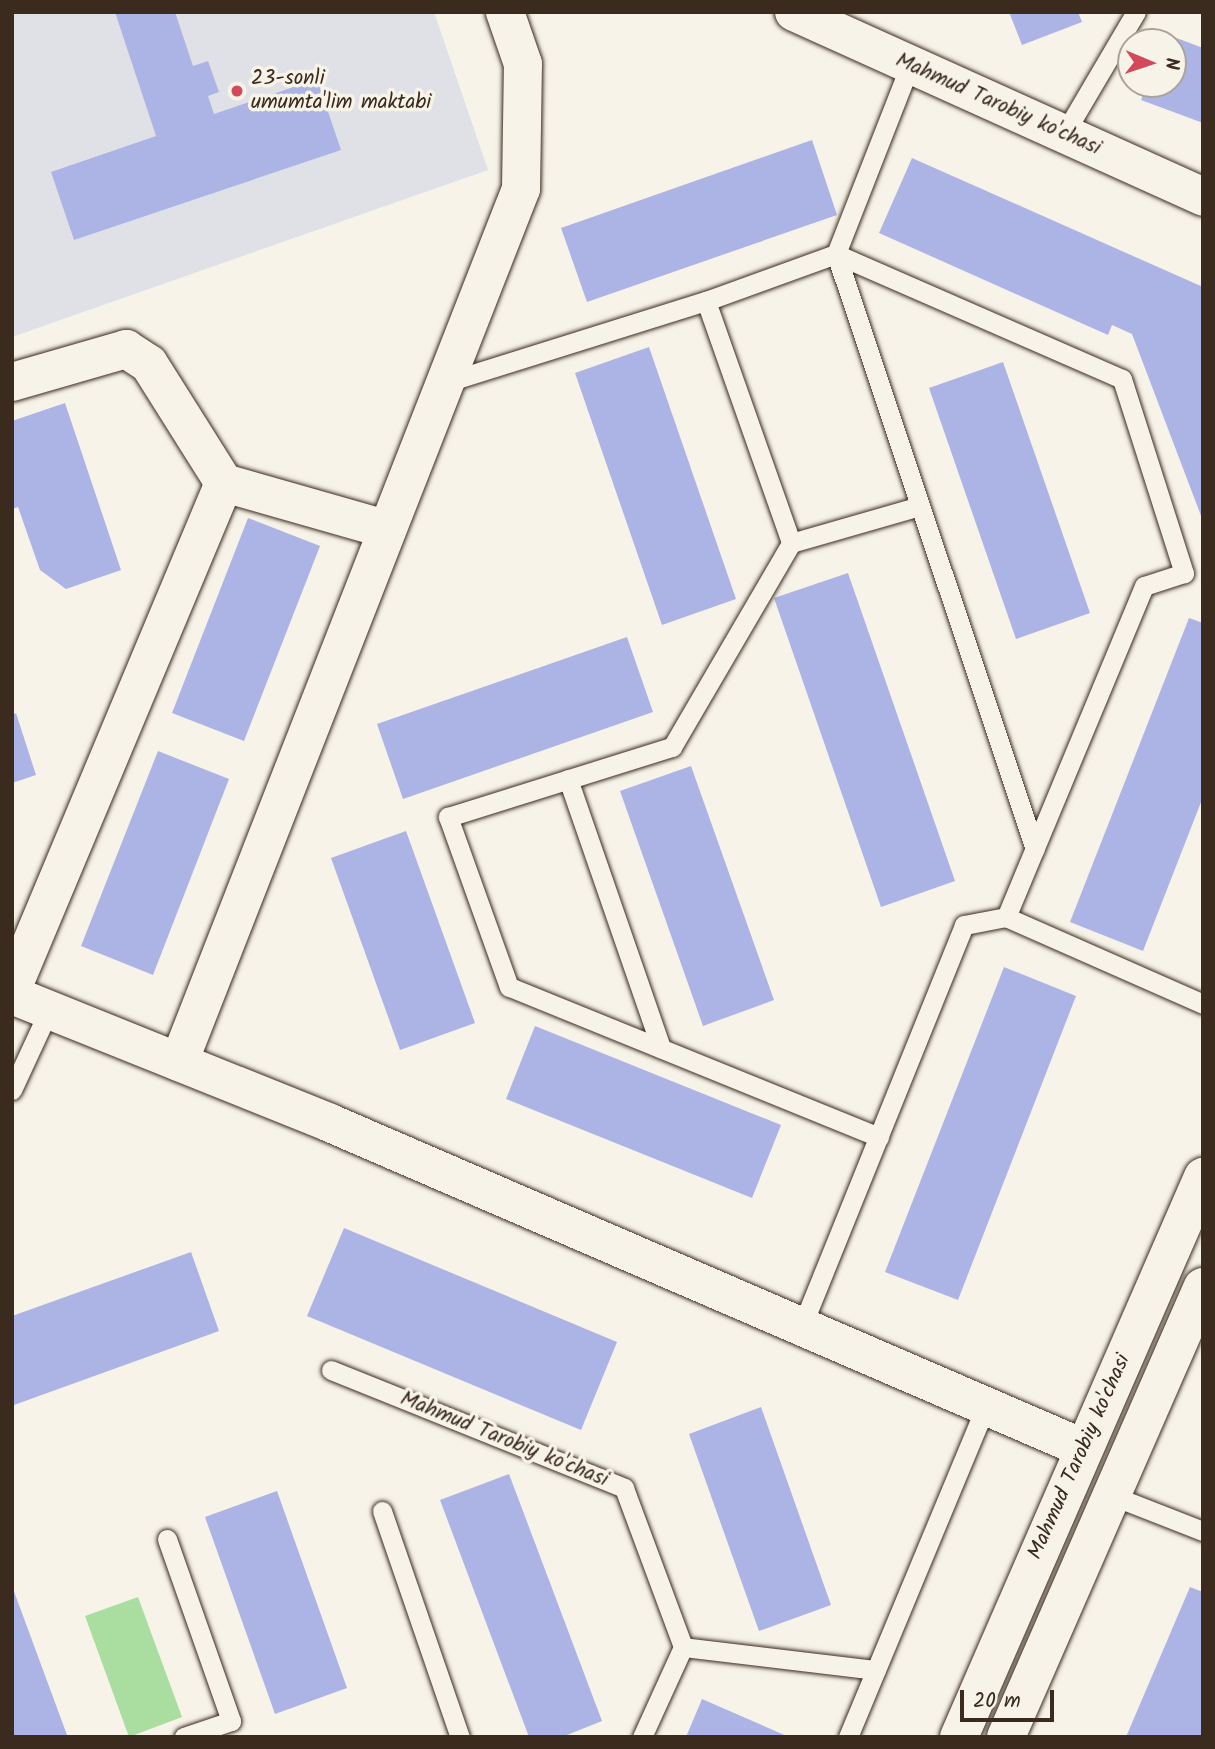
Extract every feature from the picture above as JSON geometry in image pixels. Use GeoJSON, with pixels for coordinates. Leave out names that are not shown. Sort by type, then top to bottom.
{"type":"FeatureCollection","features":[{"type":"Feature","properties":{"kind":"street"},"geometry":{"type":"LineString","coordinates":[[178,1062],[521,190],[523,64],[505,12]]}},
{"type":"Feature","properties":{"kind":"street","name":"Mahmud Tarobiy ko'chasi"},"geometry":{"type":"LineString","coordinates":[[794,12],[1203,197]]}},
{"type":"Feature","properties":{"kind":"street"},"geometry":{"type":"LineString","coordinates":[[12,382],[126,349],[149,364],[224,483],[386,529]]}},
{"type":"Feature","properties":{"kind":"street"},"geometry":{"type":"LineString","coordinates":[[12,989],[224,483]]}},
{"type":"Feature","properties":{"kind":"street"},"geometry":{"type":"LineString","coordinates":[[12,995],[178,1062],[1083,1448]]}},
{"type":"Feature","properties":{"kind":"street","name":"Mahmud Tarobiy ko'chasi"},"geometry":{"type":"LineString","coordinates":[[959,1737],[1203,1177]]}},
{"type":"Feature","properties":{"kind":"street","name":"Mahmud Tarobiy ko'chasi"},"geometry":{"type":"LineString","coordinates":[[1006,1737],[1203,1287]]}},
{"type":"Feature","properties":{"kind":"lane"},"geometry":{"type":"LineString","coordinates":[[1064,134],[1136,12]]}},
{"type":"Feature","properties":{"kind":"lane"},"geometry":{"type":"LineString","coordinates":[[910,65],[836,254],[1035,849]]}},
{"type":"Feature","properties":{"kind":"lane"},"geometry":{"type":"LineString","coordinates":[[447,382],[706,301],[836,254],[1122,379],[1184,573],[1144,586],[1006,917]]}},
{"type":"Feature","properties":{"kind":"lane"},"geometry":{"type":"LineString","coordinates":[[706,301],[791,543]]}},
{"type":"Feature","properties":{"kind":"lane"},"geometry":{"type":"LineString","coordinates":[[879,1137],[509,987],[447,817],[672,747],[791,543],[920,506]]}},
{"type":"Feature","properties":{"kind":"lane"},"geometry":{"type":"LineString","coordinates":[[568,779],[661,1048]]}},
{"type":"Feature","properties":{"kind":"lane"},"geometry":{"type":"LineString","coordinates":[[802,1326],[964,925],[1006,917],[1203,1004]]}},
{"type":"Feature","properties":{"kind":"lane"},"geometry":{"type":"LineString","coordinates":[[12,1090],[49,1010]]}},
{"type":"Feature","properties":{"kind":"lane","name":"Mahmud Tarobiy ko'chasi"},"geometry":{"type":"LineString","coordinates":[[331,1370],[624,1488],[683,1647]]}},
{"type":"Feature","properties":{"kind":"lane"},"geometry":{"type":"LineString","coordinates":[[848,1737],[986,1406]]}},
{"type":"Feature","properties":{"kind":"lane"},"geometry":{"type":"LineString","coordinates":[[1111,1494],[1203,1531]]}},
{"type":"Feature","properties":{"kind":"lane"},"geometry":{"type":"LineString","coordinates":[[382,1511],[460,1737]]}},
{"type":"Feature","properties":{"kind":"lane"},"geometry":{"type":"LineString","coordinates":[[167,1539],[231,1721],[184,1737]]}},
{"type":"Feature","properties":{"kind":"lane"},"geometry":{"type":"LineString","coordinates":[[642,1737],[683,1647],[876,1670]]}},
{"type":"Feature","properties":{"kind":"shaded area","name":"23-sonli umumta'lim maktabi"},"geometry":{"type":"Polygon","coordinates":[[[12,12],[434,12],[488,170],[12,337],[12,12]]]}},
{"type":"Feature","properties":{"kind":"green space"},"geometry":{"type":"Polygon","coordinates":[[[138,1597],[182,1717],[129,1737],[85,1616],[138,1597]]]}},
{"type":"Feature","properties":{"kind":"building"},"geometry":{"type":"Polygon","coordinates":[[[115,12],[175,12],[193,66],[208,61],[219,92],[208,96],[214,114],[317,79],[341,150],[74,240],[51,172],[156,136],[115,12]]]}},
{"type":"Feature","properties":{"kind":"building"},"geometry":{"type":"Polygon","coordinates":[[[1009,12],[1078,12],[1082,22],[1022,45],[1009,12]]]}},
{"type":"Feature","properties":{"kind":"building"},"geometry":{"type":"Polygon","coordinates":[[[1187,42],[1203,48],[1203,123],[1141,100],[1187,98],[1187,42]]]}},
{"type":"Feature","properties":{"kind":"building"},"geometry":{"type":"Polygon","coordinates":[[[812,140],[837,215],[587,302],[561,228],[812,140]]]}},
{"type":"Feature","properties":{"kind":"building"},"geometry":{"type":"Polygon","coordinates":[[[912,158],[1203,287],[1203,521],[1132,334],[1112,325],[1108,335],[879,233],[912,158]]]}},
{"type":"Feature","properties":{"kind":"building"},"geometry":{"type":"Polygon","coordinates":[[[649,347],[736,599],[662,625],[575,373],[649,347]]]}},
{"type":"Feature","properties":{"kind":"building"},"geometry":{"type":"Polygon","coordinates":[[[1003,362],[1090,613],[1016,639],[929,388],[1003,362]]]}},
{"type":"Feature","properties":{"kind":"building"},"geometry":{"type":"Polygon","coordinates":[[[65,403],[121,570],[66,589],[40,570],[18,507],[12,509],[12,421],[65,403]]]}},
{"type":"Feature","properties":{"kind":"building"},"geometry":{"type":"Polygon","coordinates":[[[248,518],[320,546],[244,741],[172,713],[248,518]]]}},
{"type":"Feature","properties":{"kind":"building"},"geometry":{"type":"Polygon","coordinates":[[[848,573],[955,881],[881,907],[774,598],[848,573]]]}},
{"type":"Feature","properties":{"kind":"building"},"geometry":{"type":"Polygon","coordinates":[[[1189,618],[1203,623],[1203,797],[1143,951],[1070,922],[1189,618]]]}},
{"type":"Feature","properties":{"kind":"building"},"geometry":{"type":"Polygon","coordinates":[[[627,637],[653,712],[403,799],[377,724],[627,637]]]}},
{"type":"Feature","properties":{"kind":"building"},"geometry":{"type":"Polygon","coordinates":[[[16,713],[36,775],[12,783],[12,715],[16,713]]]}},
{"type":"Feature","properties":{"kind":"building"},"geometry":{"type":"Polygon","coordinates":[[[158,751],[229,779],[153,975],[81,946],[158,751]]]}},
{"type":"Feature","properties":{"kind":"building"},"geometry":{"type":"Polygon","coordinates":[[[691,766],[774,1000],[703,1026],[620,791],[691,766]]]}},
{"type":"Feature","properties":{"kind":"building"},"geometry":{"type":"Polygon","coordinates":[[[406,831],[475,1023],[400,1050],[331,858],[406,831]]]}},
{"type":"Feature","properties":{"kind":"building"},"geometry":{"type":"Polygon","coordinates":[[[1004,967],[1076,996],[958,1300],[885,1272],[1004,967]]]}},
{"type":"Feature","properties":{"kind":"building"},"geometry":{"type":"Polygon","coordinates":[[[535,1026],[781,1125],[752,1198],[506,1099],[535,1026]]]}},
{"type":"Feature","properties":{"kind":"building"},"geometry":{"type":"Polygon","coordinates":[[[344,1228],[617,1342],[581,1430],[307,1316],[344,1228]]]}},
{"type":"Feature","properties":{"kind":"building"},"geometry":{"type":"Polygon","coordinates":[[[191,1252],[219,1331],[14,1405],[12,1316],[191,1252]]]}},
{"type":"Feature","properties":{"kind":"building"},"geometry":{"type":"Polygon","coordinates":[[[761,1407],[831,1605],[759,1631],[689,1434],[761,1407]]]}},
{"type":"Feature","properties":{"kind":"building"},"geometry":{"type":"Polygon","coordinates":[[[509,1474],[602,1721],[562,1737],[529,1737],[440,1500],[509,1474]]]}},
{"type":"Feature","properties":{"kind":"building"},"geometry":{"type":"Polygon","coordinates":[[[277,1491],[347,1688],[275,1714],[205,1517],[277,1491]]]}},
{"type":"Feature","properties":{"kind":"building"},"geometry":{"type":"Polygon","coordinates":[[[12,1586],[67,1735],[63,1737],[12,1737],[12,1586]]]}},
{"type":"Feature","properties":{"kind":"building"},"geometry":{"type":"Polygon","coordinates":[[[1190,1587],[1203,1592],[1203,1737],[1126,1737],[1190,1587]]]}},
{"type":"Feature","properties":{"kind":"building"},"geometry":{"type":"Polygon","coordinates":[[[702,1699],[789,1737],[686,1737],[702,1699]]]}},
{"type":"Feature","properties":{"kind":"place","name":"23-sonli umumta'lim maktabi"},"geometry":{"type":"Point","coordinates":[237,91]}}]}
